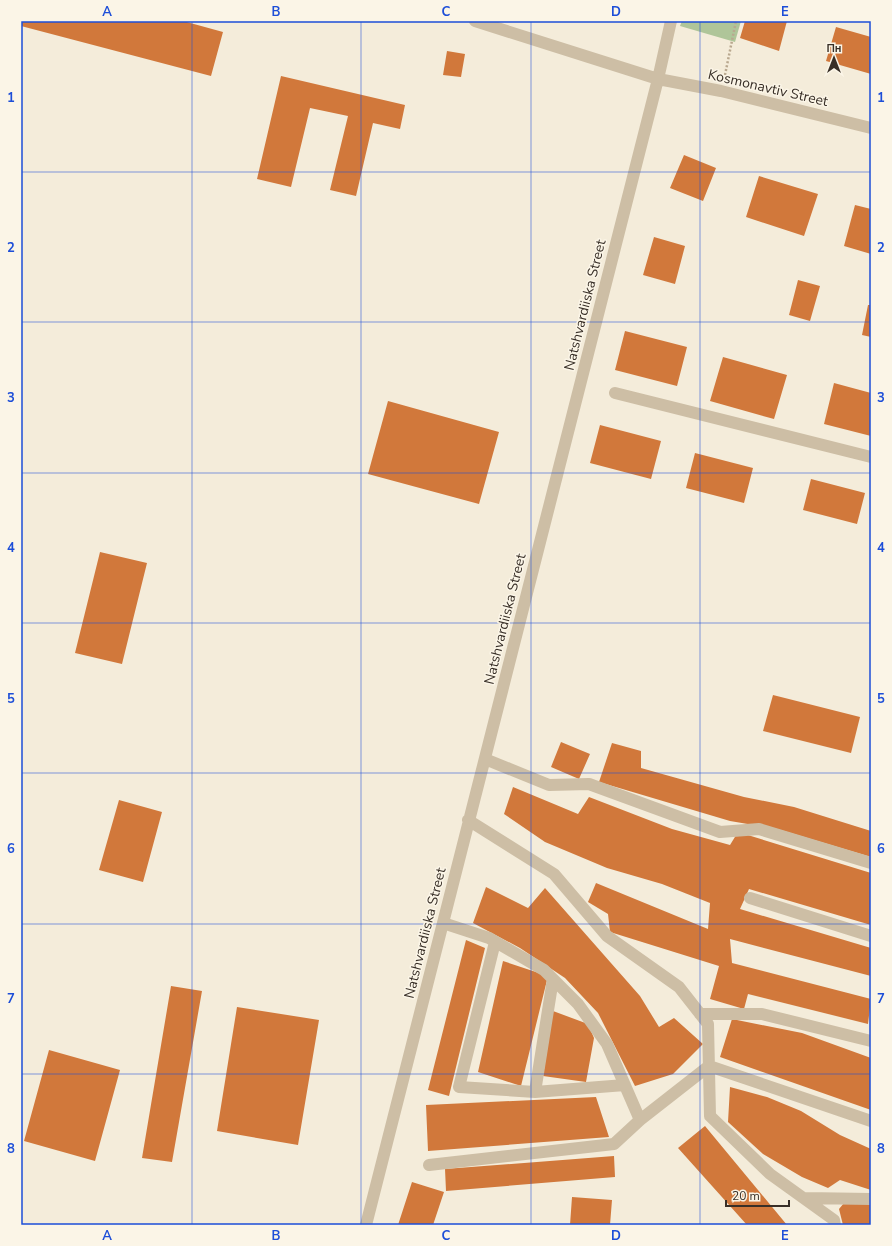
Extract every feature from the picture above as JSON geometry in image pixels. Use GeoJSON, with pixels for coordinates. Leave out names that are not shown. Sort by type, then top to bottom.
{"type":"FeatureCollection","features":[{"type":"Feature","properties":{"kind":"street","name":"Kosmonavtiv Street"},"geometry":{"type":"LineString","coordinates":[[475,21],[658,79],[721,91],[871,128]]}},
{"type":"Feature","properties":{"kind":"street","name":"Natshvardiiska Street"},"geometry":{"type":"LineString","coordinates":[[366,1225],[672,21]]}},
{"type":"Feature","properties":{"kind":"street"},"geometry":{"type":"LineString","coordinates":[[615,392],[871,457]]}},
{"type":"Feature","properties":{"kind":"street"},"geometry":{"type":"LineString","coordinates":[[485,759],[549,786],[589,784],[720,832],[759,829],[871,864]]}},
{"type":"Feature","properties":{"kind":"street"},"geometry":{"type":"LineString","coordinates":[[468,820],[554,874],[606,936],[679,988],[708,1024],[710,1116],[770,1174],[834,1220],[835,1225]]}},
{"type":"Feature","properties":{"kind":"street"},"geometry":{"type":"LineString","coordinates":[[750,898],[871,936]]}},
{"type":"Feature","properties":{"kind":"street"},"geometry":{"type":"LineString","coordinates":[[443,923],[496,942],[544,970],[578,1004],[606,1044],[640,1120]]}},
{"type":"Feature","properties":{"kind":"street"},"geometry":{"type":"LineString","coordinates":[[496,942],[459,1087],[535,1092],[625,1084]]}},
{"type":"Feature","properties":{"kind":"street"},"geometry":{"type":"LineString","coordinates":[[535,1092],[553,979]]}},
{"type":"Feature","properties":{"kind":"street"},"geometry":{"type":"LineString","coordinates":[[700,1014],[762,1014],[871,1041]]}},
{"type":"Feature","properties":{"kind":"street"},"geometry":{"type":"LineString","coordinates":[[429,1165],[614,1144],[640,1120],[709,1066]]}},
{"type":"Feature","properties":{"kind":"street"},"geometry":{"type":"LineString","coordinates":[[709,1066],[871,1121]]}},
{"type":"Feature","properties":{"kind":"street"},"geometry":{"type":"LineString","coordinates":[[804,1198],[871,1199]]}},
{"type":"Feature","properties":{"kind":"path"},"geometry":{"type":"LineString","coordinates":[[721,91],[736,21]]}},
{"type":"Feature","properties":{"kind":"green space"},"geometry":{"type":"Polygon","coordinates":[[[682,21],[741,21],[735,42],[680,26],[682,21]]]}},
{"type":"Feature","properties":{"kind":"building"},"geometry":{"type":"Polygon","coordinates":[[[21,21],[183,21],[223,32],[211,76],[21,26],[21,21]]]}},
{"type":"Feature","properties":{"kind":"building"},"geometry":{"type":"Polygon","coordinates":[[[745,21],[787,21],[779,51],[740,38],[745,21]]]}},
{"type":"Feature","properties":{"kind":"building"},"geometry":{"type":"Polygon","coordinates":[[[836,27],[871,37],[871,74],[826,61],[836,27]]]}},
{"type":"Feature","properties":{"kind":"building"},"geometry":{"type":"Polygon","coordinates":[[[447,51],[465,54],[461,77],[443,75],[447,51]]]}},
{"type":"Feature","properties":{"kind":"building"},"geometry":{"type":"Polygon","coordinates":[[[281,76],[405,105],[400,129],[373,123],[356,196],[330,190],[348,116],[310,108],[291,187],[257,179],[281,76]]]}},
{"type":"Feature","properties":{"kind":"building"},"geometry":{"type":"Polygon","coordinates":[[[684,155],[716,168],[703,201],[670,188],[684,155]]]}},
{"type":"Feature","properties":{"kind":"building"},"geometry":{"type":"Polygon","coordinates":[[[759,176],[818,194],[804,236],[746,217],[759,176]]]}},
{"type":"Feature","properties":{"kind":"building"},"geometry":{"type":"Polygon","coordinates":[[[855,205],[871,209],[871,254],[844,246],[855,205]]]}},
{"type":"Feature","properties":{"kind":"building"},"geometry":{"type":"Polygon","coordinates":[[[654,237],[685,246],[675,284],[643,275],[654,237]]]}},
{"type":"Feature","properties":{"kind":"building"},"geometry":{"type":"Polygon","coordinates":[[[798,280],[820,286],[810,321],[789,315],[798,280]]]}},
{"type":"Feature","properties":{"kind":"building"},"geometry":{"type":"Polygon","coordinates":[[[868,305],[871,305],[871,337],[862,335],[868,305]]]}},
{"type":"Feature","properties":{"kind":"building"},"geometry":{"type":"Polygon","coordinates":[[[625,331],[687,347],[677,386],[615,370],[625,331]]]}},
{"type":"Feature","properties":{"kind":"building"},"geometry":{"type":"Polygon","coordinates":[[[723,357],[787,375],[774,419],[710,401],[723,357]]]}},
{"type":"Feature","properties":{"kind":"building"},"geometry":{"type":"Polygon","coordinates":[[[834,383],[871,393],[871,436],[824,424],[834,383]]]}},
{"type":"Feature","properties":{"kind":"building"},"geometry":{"type":"Polygon","coordinates":[[[388,401],[499,432],[479,504],[368,474],[388,401]]]}},
{"type":"Feature","properties":{"kind":"building"},"geometry":{"type":"Polygon","coordinates":[[[600,425],[661,441],[651,479],[590,463],[600,425]]]}},
{"type":"Feature","properties":{"kind":"building"},"geometry":{"type":"Polygon","coordinates":[[[695,453],[753,468],[744,503],[686,488],[695,453]]]}},
{"type":"Feature","properties":{"kind":"building"},"geometry":{"type":"Polygon","coordinates":[[[811,479],[865,493],[857,524],[803,510],[811,479]]]}},
{"type":"Feature","properties":{"kind":"building"},"geometry":{"type":"Polygon","coordinates":[[[100,552],[147,563],[122,664],[75,653],[100,552]]]}},
{"type":"Feature","properties":{"kind":"building"},"geometry":{"type":"Polygon","coordinates":[[[773,695],[860,717],[851,753],[763,731],[773,695]]]}},
{"type":"Feature","properties":{"kind":"building"},"geometry":{"type":"Polygon","coordinates":[[[561,742],[590,754],[579,779],[551,767],[561,742]]]}},
{"type":"Feature","properties":{"kind":"building"},"geometry":{"type":"Polygon","coordinates":[[[612,743],[641,751],[641,768],[744,797],[794,807],[871,831],[871,857],[777,829],[730,821],[599,782],[612,743]]]}},
{"type":"Feature","properties":{"kind":"building"},"geometry":{"type":"Polygon","coordinates":[[[513,787],[578,814],[589,797],[672,829],[730,845],[738,832],[871,873],[871,925],[749,889],[740,909],[871,948],[871,976],[730,939],[732,963],[871,999],[868,1024],[748,994],[744,1009],[710,999],[719,966],[610,932],[608,914],[588,902],[596,883],[708,929],[710,903],[662,884],[607,868],[545,842],[504,814],[513,787]]]}},
{"type":"Feature","properties":{"kind":"building"},"geometry":{"type":"Polygon","coordinates":[[[119,800],[162,812],[143,882],[99,870],[119,800]]]}},
{"type":"Feature","properties":{"kind":"building"},"geometry":{"type":"Polygon","coordinates":[[[486,887],[528,908],[545,888],[640,996],[659,1027],[674,1018],[703,1044],[673,1074],[635,1086],[598,1013],[565,978],[520,948],[473,923],[486,887]]]}},
{"type":"Feature","properties":{"kind":"building"},"geometry":{"type":"Polygon","coordinates":[[[466,940],[485,948],[449,1096],[428,1090],[466,940]]]}},
{"type":"Feature","properties":{"kind":"building"},"geometry":{"type":"Polygon","coordinates":[[[503,961],[548,976],[521,1086],[478,1072],[503,961]]]}},
{"type":"Feature","properties":{"kind":"building"},"geometry":{"type":"Polygon","coordinates":[[[171,986],[202,991],[172,1162],[142,1158],[171,986]]]}},
{"type":"Feature","properties":{"kind":"building"},"geometry":{"type":"Polygon","coordinates":[[[237,1007],[319,1020],[298,1145],[217,1131],[237,1007]]]}},
{"type":"Feature","properties":{"kind":"building"},"geometry":{"type":"Polygon","coordinates":[[[553,1011],[588,1024],[594,1038],[586,1082],[543,1076],[553,1011]]]}},
{"type":"Feature","properties":{"kind":"building"},"geometry":{"type":"Polygon","coordinates":[[[732,1019],[802,1033],[871,1058],[871,1110],[720,1057],[732,1019]]]}},
{"type":"Feature","properties":{"kind":"building"},"geometry":{"type":"Polygon","coordinates":[[[49,1050],[120,1070],[95,1161],[24,1141],[49,1050]]]}},
{"type":"Feature","properties":{"kind":"building"},"geometry":{"type":"Polygon","coordinates":[[[730,1087],[767,1097],[801,1111],[840,1135],[871,1149],[871,1190],[840,1180],[828,1188],[802,1177],[763,1154],[728,1122],[730,1087]]]}},
{"type":"Feature","properties":{"kind":"building"},"geometry":{"type":"Polygon","coordinates":[[[596,1097],[609,1137],[428,1151],[426,1105],[596,1097]]]}},
{"type":"Feature","properties":{"kind":"building"},"geometry":{"type":"Polygon","coordinates":[[[705,1126],[787,1225],[747,1225],[678,1148],[705,1126]]]}},
{"type":"Feature","properties":{"kind":"building"},"geometry":{"type":"Polygon","coordinates":[[[614,1156],[615,1177],[446,1191],[445,1169],[614,1156]]]}},
{"type":"Feature","properties":{"kind":"building"},"geometry":{"type":"Polygon","coordinates":[[[412,1182],[444,1192],[433,1225],[398,1225],[412,1182]]]}},
{"type":"Feature","properties":{"kind":"building"},"geometry":{"type":"Polygon","coordinates":[[[572,1197],[612,1200],[610,1225],[570,1225],[572,1197]]]}},
{"type":"Feature","properties":{"kind":"building"},"geometry":{"type":"Polygon","coordinates":[[[844,1203],[871,1204],[871,1225],[843,1225],[839,1209],[844,1203]]]}}]}
